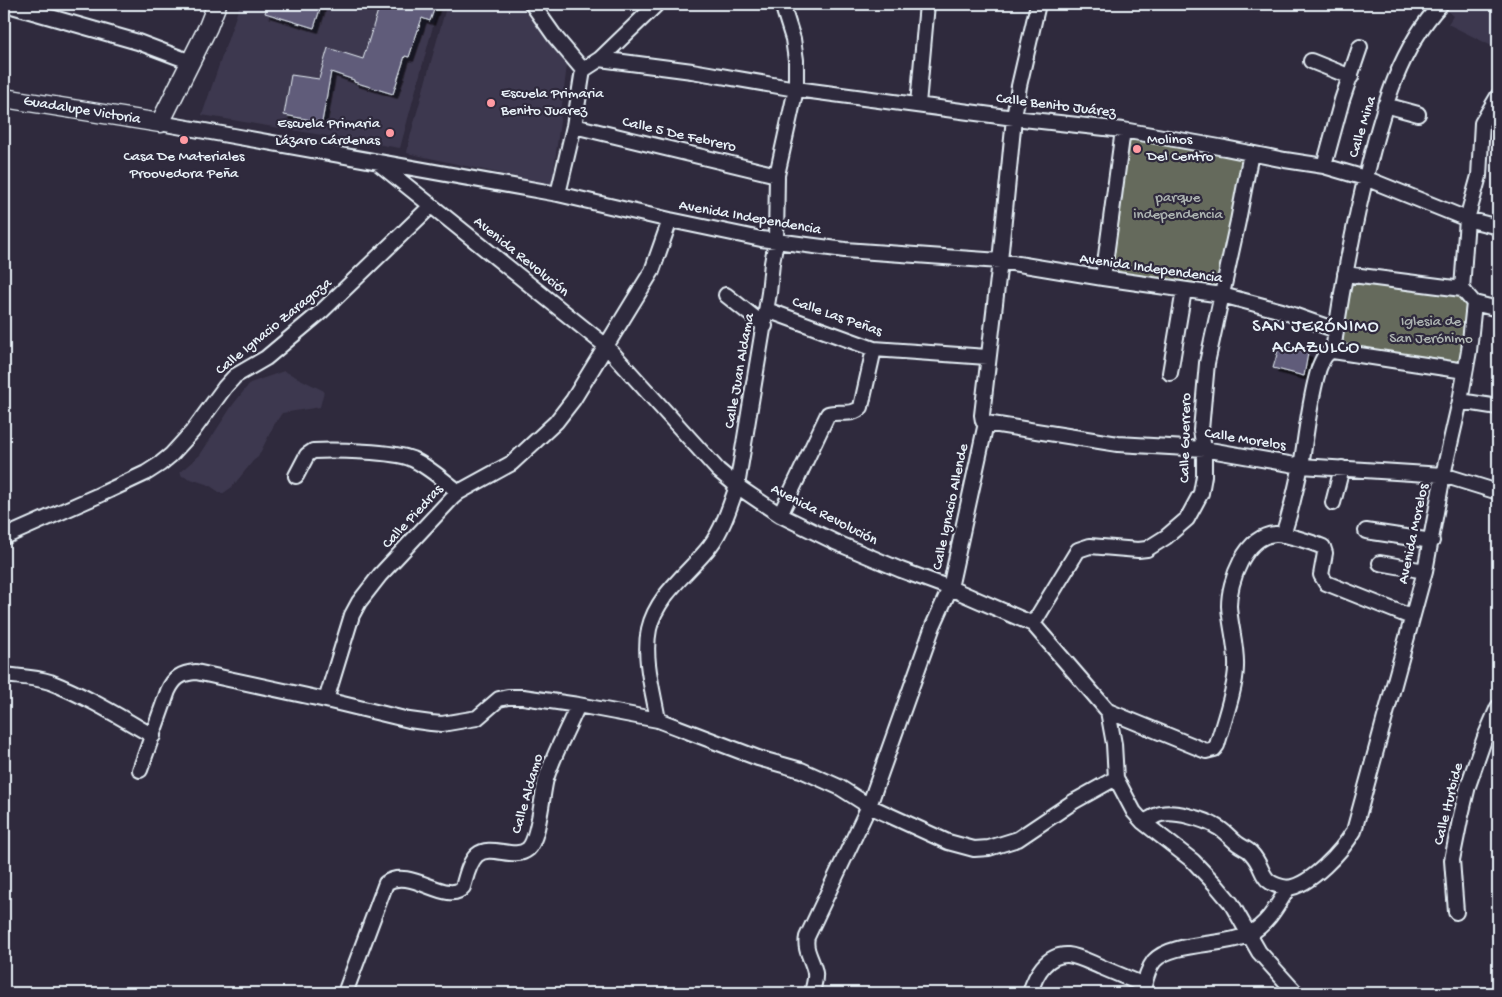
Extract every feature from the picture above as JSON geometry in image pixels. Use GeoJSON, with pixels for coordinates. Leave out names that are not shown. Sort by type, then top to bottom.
{"type":"FeatureCollection","features":[{"type":"Feature","properties":{"kind":"main road"},"geometry":{"type":"LineString","coordinates":[[160,123],[208,27],[217,4]]}},
{"type":"Feature","properties":{"kind":"main road","name":"Guadalupe Victoria"},"geometry":{"type":"LineString","coordinates":[[4,98],[160,123]]}},
{"type":"Feature","properties":{"kind":"street"},"geometry":{"type":"LineString","coordinates":[[5,4],[42,9],[191,62]]}},
{"type":"Feature","properties":{"kind":"street"},"geometry":{"type":"LineString","coordinates":[[532,4],[556,38],[583,70]]}},
{"type":"Feature","properties":{"kind":"street"},"geometry":{"type":"LineString","coordinates":[[558,194],[574,126],[583,70],[600,59],[656,4]]}},
{"type":"Feature","properties":{"kind":"street","name":"Calle Juan Aldama"},"geometry":{"type":"LineString","coordinates":[[658,720],[650,672],[649,629],[658,605],[710,546],[717,535],[737,486],[765,326],[776,241],[777,175],[796,89],[796,60],[793,40],[782,4]]}},
{"type":"Feature","properties":{"kind":"street"},"geometry":{"type":"LineString","coordinates":[[918,104],[927,4]]}},
{"type":"Feature","properties":{"kind":"street","name":"Calle Ignacio Allende"},"geometry":{"type":"LineString","coordinates":[[812,993],[815,974],[807,953],[807,937],[869,806],[933,626],[950,588],[986,424],[983,421],[982,415],[1014,118],[1019,86],[1038,4]]}},
{"type":"Feature","properties":{"kind":"street","name":"Calle Mina"},"geometry":{"type":"LineString","coordinates":[[1333,351],[1355,221],[1380,118],[1404,56],[1426,19],[1441,4]]}},
{"type":"Feature","properties":{"kind":"street"},"geometry":{"type":"LineString","coordinates":[[1324,166],[1342,100],[1360,47]]}},
{"type":"Feature","properties":{"kind":"street","name":"Calle Benito Juárez"},"geometry":{"type":"LineString","coordinates":[[600,59],[692,71],[796,89],[1014,118],[1123,130],[1324,166],[1365,178],[1467,219],[1498,227]]}},
{"type":"Feature","properties":{"kind":"street"},"geometry":{"type":"LineString","coordinates":[[1311,61],[1351,77]]}},
{"type":"Feature","properties":{"kind":"street"},"geometry":{"type":"LineString","coordinates":[[1498,96],[1482,123],[1479,176],[1467,219],[1462,288],[1474,303],[1498,308]]}},
{"type":"Feature","properties":{"kind":"street"},"geometry":{"type":"LineString","coordinates":[[1386,105],[1418,114]]}},
{"type":"Feature","properties":{"kind":"street","name":"Avenida Independencia"},"geometry":{"type":"LineString","coordinates":[[160,123],[558,194],[729,234],[845,250],[1000,261],[1222,295],[1295,314],[1336,330]]}},
{"type":"Feature","properties":{"kind":"street","name":"Calle 5 De Febrero"},"geometry":{"type":"LineString","coordinates":[[574,126],[777,175]]}},
{"type":"Feature","properties":{"kind":"street"},"geometry":{"type":"LineString","coordinates":[[1103,278],[1123,130]]}},
{"type":"Feature","properties":{"kind":"street","name":"Calle Guerrero"},"geometry":{"type":"LineString","coordinates":[[1033,624],[1078,550],[1090,546],[1147,549],[1166,537],[1187,519],[1201,493],[1204,476],[1204,449],[1201,430],[1206,363],[1251,153]]}},
{"type":"Feature","properties":{"kind":"street","name":"Avenida Revolución"},"geometry":{"type":"LineString","coordinates":[[377,162],[606,346],[718,470],[737,486],[780,515],[835,542],[950,588],[1033,624],[1108,711],[1206,751],[1217,746],[1236,669],[1229,607],[1230,591],[1236,569],[1248,550],[1259,539],[1276,534],[1283,535]]}},
{"type":"Feature","properties":{"kind":"street","name":"Calle Ignacio Zaragoza"},"geometry":{"type":"LineString","coordinates":[[4,537],[146,474],[171,456],[235,376],[266,358],[322,311],[431,206]]}},
{"type":"Feature","properties":{"kind":"street","name":"Calle Piedras"},"geometry":{"type":"LineString","coordinates":[[326,700],[352,615],[359,602],[380,576],[452,498],[459,492],[512,463],[540,439],[556,422],[573,400],[652,271],[670,220]]}},
{"type":"Feature","properties":{"kind":"street"},"geometry":{"type":"LineString","coordinates":[[1345,273],[1462,288]]}},
{"type":"Feature","properties":{"kind":"street","name":"Calle Guerrero"},"geometry":{"type":"LineString","coordinates":[[1170,372],[1184,290]]}},
{"type":"Feature","properties":{"kind":"street"},"geometry":{"type":"LineString","coordinates":[[726,295],[765,326]]}},
{"type":"Feature","properties":{"kind":"street","name":"Avenida Morelos"},"geometry":{"type":"LineString","coordinates":[[1288,888],[1297,887],[1314,877],[1354,831],[1432,541],[1443,475],[1466,371],[1474,303]]}},
{"type":"Feature","properties":{"kind":"street","name":"Calle Las Peñas"},"geometry":{"type":"LineString","coordinates":[[767,310],[874,349],[988,357]]}},
{"type":"Feature","properties":{"kind":"street"},"geometry":{"type":"LineString","coordinates":[[780,515],[828,414],[835,412],[854,413],[861,407],[874,349]]}},
{"type":"Feature","properties":{"kind":"street"},"geometry":{"type":"LineString","coordinates":[[1411,617],[1326,583],[1321,576],[1325,550],[1320,546],[1283,535],[1297,488],[1311,401],[1324,356],[1329,351],[1466,371]]}},
{"type":"Feature","properties":{"kind":"street"},"geometry":{"type":"LineString","coordinates":[[1460,401],[1498,407]]}},
{"type":"Feature","properties":{"kind":"street","name":"Calle Morelos"},"geometry":{"type":"LineString","coordinates":[[986,424],[1118,444],[1204,449],[1301,466],[1443,475],[1498,492]]}},
{"type":"Feature","properties":{"kind":"street"},"geometry":{"type":"LineString","coordinates":[[296,476],[307,455],[313,451],[400,455],[413,460],[459,492]]}},
{"type":"Feature","properties":{"kind":"street"},"geometry":{"type":"LineString","coordinates":[[1333,503],[1342,468]]}},
{"type":"Feature","properties":{"kind":"street"},"geometry":{"type":"LineString","coordinates":[[1366,531],[1432,541]]}},
{"type":"Feature","properties":{"kind":"street"},"geometry":{"type":"LineString","coordinates":[[1380,563],[1425,571]]}},
{"type":"Feature","properties":{"kind":"street"},"geometry":{"type":"LineString","coordinates":[[140,770],[173,681],[180,675],[196,672],[408,720],[442,724],[477,718],[503,698],[523,697],[658,720],[758,758],[801,770],[839,787],[869,806],[948,842],[974,849],[989,848],[1018,839],[1073,802],[1116,778]]}},
{"type":"Feature","properties":{"kind":"street"},"geometry":{"type":"LineString","coordinates":[[4,675],[49,681],[98,704],[153,736]]}},
{"type":"Feature","properties":{"kind":"street","name":"Calle Aldamo"},"geometry":{"type":"LineString","coordinates":[[345,993],[386,883],[391,880],[405,878],[442,891],[456,892],[463,887],[472,860],[477,855],[483,852],[517,853],[528,849],[535,837],[546,779],[578,705]]}},
{"type":"Feature","properties":{"kind":"street","name":"Calle Iturbide"},"geometry":{"type":"LineString","coordinates":[[1456,912],[1452,860],[1458,827],[1468,786],[1498,707]]}},
{"type":"Feature","properties":{"kind":"street"},"geometry":{"type":"LineString","coordinates":[[1108,711],[1114,744],[1116,778],[1134,812],[1143,822],[1193,861],[1215,884],[1231,903],[1259,952],[1296,993]]}},
{"type":"Feature","properties":{"kind":"street"},"geometry":{"type":"LineString","coordinates":[[1030,993],[1034,979],[1041,968],[1058,956],[1068,955],[1082,959],[1143,989],[1148,970],[1159,957],[1172,951],[1248,935],[1267,922],[1288,888],[1277,886],[1263,876],[1257,860],[1250,851],[1239,845],[1217,826],[1175,813],[1160,814],[1143,822]]}},
{"type":"Feature","properties":{"kind":"shaded area"},"geometry":{"type":"Polygon","coordinates":[[[240,4],[439,4],[400,148],[202,115],[240,4]]]}},
{"type":"Feature","properties":{"kind":"shaded area","name":"Escuela Primaria Benito Juarez"},"geometry":{"type":"Polygon","coordinates":[[[447,4],[522,4],[526,12],[567,65],[552,185],[407,153],[447,4]]]}},
{"type":"Feature","properties":{"kind":"shaded area"},"geometry":{"type":"Polygon","coordinates":[[[1450,4],[1498,4],[1498,49],[1448,24],[1453,16],[1444,8],[1450,4]]]}},
{"type":"Feature","properties":{"kind":"shaded area"},"geometry":{"type":"Polygon","coordinates":[[[284,371],[324,391],[320,407],[282,413],[258,457],[232,487],[222,494],[209,485],[182,476],[180,472],[200,455],[232,406],[250,383],[284,371]]]}},
{"type":"Feature","properties":{"kind":"green space","name":"parque independencia"},"geometry":{"type":"Polygon","coordinates":[[[1127,138],[1245,159],[1221,291],[1135,279],[1113,268],[1127,138]]]}},
{"type":"Feature","properties":{"kind":"green space","name":"Iglesia de San Jerónimo"},"geometry":{"type":"Polygon","coordinates":[[[1345,276],[1459,292],[1467,305],[1465,364],[1338,348],[1345,276]]]}},
{"type":"Feature","properties":{"kind":"building"},"geometry":{"type":"Polygon","coordinates":[[[268,4],[314,4],[321,6],[314,28],[265,13],[268,4]]]}},
{"type":"Feature","properties":{"kind":"building"},"geometry":{"type":"Polygon","coordinates":[[[380,4],[436,4],[430,21],[422,18],[409,57],[405,56],[393,94],[354,82],[354,80],[331,72],[322,122],[284,115],[291,75],[319,79],[328,48],[363,59],[380,4]]]}},
{"type":"Feature","properties":{"kind":"building"},"geometry":{"type":"Polygon","coordinates":[[[1280,344],[1308,353],[1304,376],[1273,368],[1280,344]]]}},
{"type":"Feature","properties":{"kind":"place","name":"Escuela Primaria Benito Juarez"},"geometry":{"type":"Point","coordinates":[491,103]}},
{"type":"Feature","properties":{"kind":"place","name":"Escuela Primaria Lázaro Cárdenas"},"geometry":{"type":"Point","coordinates":[390,133]}},
{"type":"Feature","properties":{"kind":"place","name":"Casa De Materiales Proovedora Peña"},"geometry":{"type":"Point","coordinates":[184,140]}},
{"type":"Feature","properties":{"kind":"place","name":"Molinos Del Centro"},"geometry":{"type":"Point","coordinates":[1137,149]}},
{"type":"Feature","properties":{"kind":"district","name":"SAN JERÓNIMO ACAZULCO"},"geometry":{"type":"Point","coordinates":[1316,337]}}]}
